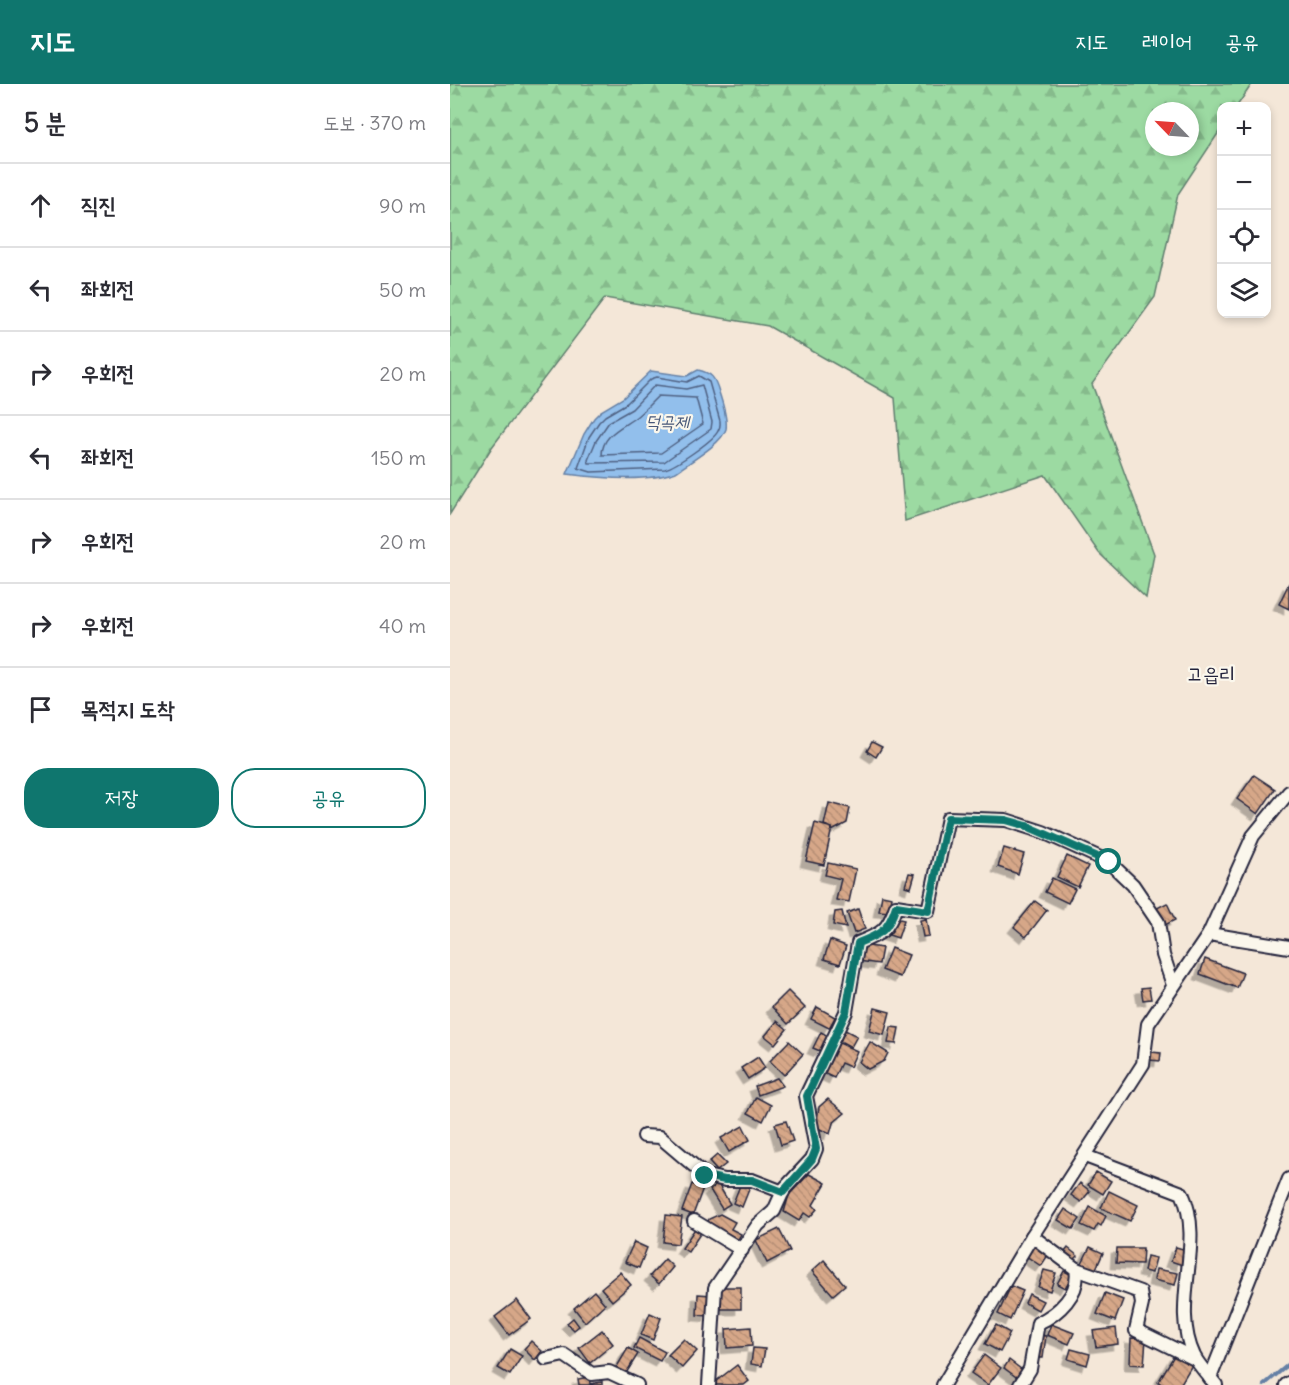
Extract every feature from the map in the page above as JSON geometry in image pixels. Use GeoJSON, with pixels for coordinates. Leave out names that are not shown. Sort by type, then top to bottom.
{"type":"FeatureCollection","features":[{"type":"Feature","properties":{"kind":"street"},"geometry":{"type":"LineString","coordinates":[[943,1385],[1032,1236],[1143,1064],[1148,1023],[1209,934],[1253,836],[1289,792]]}},
{"type":"Feature","properties":{"kind":"street"},"geometry":{"type":"LineString","coordinates":[[709,1385],[715,1288],[758,1226],[774,1211],[783,1192],[812,1159],[816,1149],[807,1096],[846,1012],[858,943],[880,934],[890,924],[896,906],[928,911],[948,818],[1006,820],[1027,826],[1109,862],[1133,885],[1158,922],[1163,955],[1173,986]]}},
{"type":"Feature","properties":{"kind":"street"},"geometry":{"type":"LineString","coordinates":[[1209,934],[1289,947]]}},
{"type":"Feature","properties":{"kind":"street"},"geometry":{"type":"LineString","coordinates":[[644,1136],[660,1137],[705,1176],[725,1180],[752,1180],[783,1192]]}},
{"type":"Feature","properties":{"kind":"street"},"geometry":{"type":"LineString","coordinates":[[1085,1156],[1182,1193],[1192,1227],[1184,1296],[1184,1324],[1195,1359],[1213,1381]]}},
{"type":"Feature","properties":{"kind":"street"},"geometry":{"type":"LineString","coordinates":[[1213,1381],[1289,1179]]}},
{"type":"Feature","properties":{"kind":"street"},"geometry":{"type":"LineString","coordinates":[[694,1221],[742,1250]]}},
{"type":"Feature","properties":{"kind":"street"},"geometry":{"type":"LineString","coordinates":[[1032,1236],[1076,1269],[1140,1292],[1142,1304],[1136,1330],[1195,1359]]}},
{"type":"Feature","properties":{"kind":"street"},"geometry":{"type":"LineString","coordinates":[[1020,1385],[1030,1369],[1038,1323],[1051,1317],[1071,1295],[1078,1276],[1076,1269]]}},
{"type":"Feature","properties":{"kind":"street"},"geometry":{"type":"LineString","coordinates":[[546,1359],[564,1355],[592,1374],[609,1372],[637,1385]]}},
{"type":"Feature","properties":{"kind":"green space"},"geometry":{"type":"Polygon","coordinates":[[[450,84],[1252,84],[1240,102],[1217,102],[1217,135],[1178,194],[1155,297],[1092,384],[1154,554],[1146,598],[1099,553],[1045,475],[905,521],[895,398],[768,326],[605,298],[492,447],[450,514],[450,84]]]}},
{"type":"Feature","properties":{"kind":"water","name":"덕곡제"},"geometry":{"type":"Polygon","coordinates":[[[698,370],[707,373],[714,380],[725,415],[726,429],[712,447],[676,472],[651,478],[622,479],[567,474],[584,434],[594,418],[623,398],[651,371],[687,376],[698,370]]]}},
{"type":"Feature","properties":{"kind":"building"},"geometry":{"type":"Polygon","coordinates":[[[1289,583],[1289,609],[1279,604],[1289,583]]]}},
{"type":"Feature","properties":{"kind":"building"},"geometry":{"type":"Polygon","coordinates":[[[872,742],[882,747],[876,757],[867,751],[872,742]]]}},
{"type":"Feature","properties":{"kind":"building"},"geometry":{"type":"Polygon","coordinates":[[[1254,775],[1275,789],[1258,814],[1237,799],[1254,775]]]}},
{"type":"Feature","properties":{"kind":"building"},"geometry":{"type":"Polygon","coordinates":[[[829,803],[850,808],[847,823],[832,831],[832,828],[824,825],[829,803]]]}},
{"type":"Feature","properties":{"kind":"building"},"geometry":{"type":"Polygon","coordinates":[[[815,823],[832,828],[824,865],[806,861],[815,823]]]}},
{"type":"Feature","properties":{"kind":"building"},"geometry":{"type":"Polygon","coordinates":[[[1004,848],[1024,854],[1018,874],[998,867],[1004,848]]]}},
{"type":"Feature","properties":{"kind":"building"},"geometry":{"type":"Polygon","coordinates":[[[1067,856],[1088,866],[1078,887],[1057,877],[1067,856]]]}},
{"type":"Feature","properties":{"kind":"building"},"geometry":{"type":"Polygon","coordinates":[[[828,863],[856,869],[849,902],[836,900],[841,879],[825,875],[828,863]]]}},
{"type":"Feature","properties":{"kind":"building"},"geometry":{"type":"Polygon","coordinates":[[[909,873],[915,874],[911,888],[905,886],[909,873]]]}},
{"type":"Feature","properties":{"kind":"building"},"geometry":{"type":"Polygon","coordinates":[[[1052,878],[1075,889],[1068,903],[1045,892],[1052,878]]]}},
{"type":"Feature","properties":{"kind":"building"},"geometry":{"type":"Polygon","coordinates":[[[882,895],[892,897],[889,912],[879,911],[882,895]]]}},
{"type":"Feature","properties":{"kind":"building"},"geometry":{"type":"Polygon","coordinates":[[[1035,901],[1047,910],[1026,937],[1014,927],[1035,901]]]}},
{"type":"Feature","properties":{"kind":"building"},"geometry":{"type":"Polygon","coordinates":[[[1167,903],[1175,920],[1165,925],[1157,908],[1167,903]]]}},
{"type":"Feature","properties":{"kind":"building"},"geometry":{"type":"Polygon","coordinates":[[[858,909],[865,929],[854,933],[847,913],[858,909]]]}},
{"type":"Feature","properties":{"kind":"building"},"geometry":{"type":"Polygon","coordinates":[[[842,911],[846,928],[833,925],[835,912],[842,911]]]}},
{"type":"Feature","properties":{"kind":"building"},"geometry":{"type":"Polygon","coordinates":[[[895,918],[904,920],[898,938],[889,935],[895,918]]]}},
{"type":"Feature","properties":{"kind":"building"},"geometry":{"type":"Polygon","coordinates":[[[926,919],[929,936],[923,937],[920,920],[926,919]]]}},
{"type":"Feature","properties":{"kind":"building"},"geometry":{"type":"Polygon","coordinates":[[[830,940],[846,946],[840,964],[824,959],[830,940]]]}},
{"type":"Feature","properties":{"kind":"building"},"geometry":{"type":"Polygon","coordinates":[[[862,945],[882,948],[879,964],[859,961],[862,945]]]}},
{"type":"Feature","properties":{"kind":"building"},"geometry":{"type":"Polygon","coordinates":[[[891,948],[909,955],[900,977],[882,970],[891,948]]]}},
{"type":"Feature","properties":{"kind":"building"},"geometry":{"type":"Polygon","coordinates":[[[1205,959],[1243,973],[1237,988],[1200,974],[1205,959]]]}},
{"type":"Feature","properties":{"kind":"building"},"geometry":{"type":"Polygon","coordinates":[[[1149,987],[1151,999],[1143,1000],[1141,988],[1149,987]]]}},
{"type":"Feature","properties":{"kind":"building"},"geometry":{"type":"Polygon","coordinates":[[[788,991],[805,1008],[788,1024],[772,1007],[788,991]]]}},
{"type":"Feature","properties":{"kind":"building"},"geometry":{"type":"Polygon","coordinates":[[[817,1007],[835,1017],[829,1028],[811,1019],[817,1007]]]}},
{"type":"Feature","properties":{"kind":"building"},"geometry":{"type":"Polygon","coordinates":[[[875,1008],[890,1012],[884,1035],[869,1031],[875,1008]]]}},
{"type":"Feature","properties":{"kind":"building"},"geometry":{"type":"Polygon","coordinates":[[[777,1021],[787,1029],[775,1044],[765,1036],[777,1021]]]}},
{"type":"Feature","properties":{"kind":"building"},"geometry":{"type":"Polygon","coordinates":[[[891,1027],[899,1028],[896,1044],[888,1043],[891,1027]]]}},
{"type":"Feature","properties":{"kind":"building"},"geometry":{"type":"Polygon","coordinates":[[[845,1030],[857,1036],[851,1047],[840,1041],[845,1030]]]}},
{"type":"Feature","properties":{"kind":"building"},"geometry":{"type":"Polygon","coordinates":[[[821,1032],[828,1036],[820,1051],[813,1048],[821,1032]]]}},
{"type":"Feature","properties":{"kind":"building"},"geometry":{"type":"Polygon","coordinates":[[[789,1041],[803,1054],[784,1075],[770,1061],[789,1041]]]}},
{"type":"Feature","properties":{"kind":"building"},"geometry":{"type":"Polygon","coordinates":[[[837,1042],[857,1051],[850,1067],[841,1063],[834,1078],[823,1073],[837,1042]]]}},
{"type":"Feature","properties":{"kind":"building"},"geometry":{"type":"Polygon","coordinates":[[[870,1042],[888,1053],[884,1061],[868,1069],[859,1062],[870,1042]]]}},
{"type":"Feature","properties":{"kind":"building"},"geometry":{"type":"Polygon","coordinates":[[[1151,1052],[1161,1053],[1160,1061],[1150,1060],[1151,1052]]]}},
{"type":"Feature","properties":{"kind":"building"},"geometry":{"type":"Polygon","coordinates":[[[758,1057],[765,1068],[748,1079],[741,1068],[758,1057]]]}},
{"type":"Feature","properties":{"kind":"building"},"geometry":{"type":"Polygon","coordinates":[[[777,1078],[783,1086],[758,1095],[755,1086],[777,1078]]]}},
{"type":"Feature","properties":{"kind":"building"},"geometry":{"type":"Polygon","coordinates":[[[756,1097],[771,1105],[763,1121],[748,1113],[756,1097]]]}},
{"type":"Feature","properties":{"kind":"building"},"geometry":{"type":"Polygon","coordinates":[[[828,1099],[845,1113],[833,1123],[830,1134],[816,1127],[819,1107],[828,1099]]]}},
{"type":"Feature","properties":{"kind":"building"},"geometry":{"type":"Polygon","coordinates":[[[786,1121],[793,1141],[781,1145],[775,1124],[786,1121]]]}},
{"type":"Feature","properties":{"kind":"building"},"geometry":{"type":"Polygon","coordinates":[[[743,1126],[750,1140],[729,1152],[721,1138],[743,1126]]]}},
{"type":"Feature","properties":{"kind":"building"},"geometry":{"type":"Polygon","coordinates":[[[717,1155],[726,1164],[717,1171],[709,1162],[717,1155]]]}},
{"type":"Feature","properties":{"kind":"building"},"geometry":{"type":"Polygon","coordinates":[[[1096,1172],[1111,1181],[1103,1194],[1088,1185],[1096,1172]]]}},
{"type":"Feature","properties":{"kind":"building"},"geometry":{"type":"Polygon","coordinates":[[[809,1174],[826,1183],[813,1205],[817,1209],[810,1217],[804,1213],[799,1221],[784,1212],[789,1195],[809,1174]]]}},
{"type":"Feature","properties":{"kind":"building"},"geometry":{"type":"Polygon","coordinates":[[[741,1183],[750,1187],[742,1207],[733,1203],[741,1183]]]}},
{"type":"Feature","properties":{"kind":"building"},"geometry":{"type":"Polygon","coordinates":[[[1080,1183],[1090,1191],[1081,1202],[1071,1195],[1080,1183]]]}},
{"type":"Feature","properties":{"kind":"building"},"geometry":{"type":"Polygon","coordinates":[[[692,1184],[703,1188],[693,1215],[682,1211],[692,1184]]]}},
{"type":"Feature","properties":{"kind":"building"},"geometry":{"type":"Polygon","coordinates":[[[718,1184],[730,1204],[722,1209],[710,1190],[718,1184]]]}},
{"type":"Feature","properties":{"kind":"building"},"geometry":{"type":"Polygon","coordinates":[[[1109,1191],[1138,1205],[1130,1221],[1101,1208],[1109,1191]]]}},
{"type":"Feature","properties":{"kind":"building"},"geometry":{"type":"Polygon","coordinates":[[[1090,1207],[1106,1216],[1101,1226],[1098,1224],[1094,1231],[1081,1225],[1090,1207]]]}},
{"type":"Feature","properties":{"kind":"building"},"geometry":{"type":"Polygon","coordinates":[[[1065,1209],[1080,1219],[1073,1229],[1058,1220],[1065,1209]]]}},
{"type":"Feature","properties":{"kind":"building"},"geometry":{"type":"Polygon","coordinates":[[[720,1214],[735,1222],[731,1229],[741,1234],[737,1241],[706,1226],[709,1219],[720,1214]]]}},
{"type":"Feature","properties":{"kind":"building"},"geometry":{"type":"Polygon","coordinates":[[[666,1215],[682,1217],[678,1244],[663,1242],[666,1215]]]}},
{"type":"Feature","properties":{"kind":"building"},"geometry":{"type":"Polygon","coordinates":[[[696,1227],[702,1231],[688,1252],[682,1248],[696,1227]]]}},
{"type":"Feature","properties":{"kind":"building"},"geometry":{"type":"Polygon","coordinates":[[[779,1229],[790,1251],[767,1263],[756,1240],[779,1229]]]}},
{"type":"Feature","properties":{"kind":"building"},"geometry":{"type":"Polygon","coordinates":[[[634,1242],[647,1248],[639,1268],[625,1262],[634,1242]]]}},
{"type":"Feature","properties":{"kind":"building"},"geometry":{"type":"Polygon","coordinates":[[[1034,1243],[1050,1252],[1041,1266],[1026,1256],[1034,1243]]]}},
{"type":"Feature","properties":{"kind":"building"},"geometry":{"type":"Polygon","coordinates":[[[1090,1247],[1103,1253],[1095,1271],[1081,1265],[1090,1247]]]}},
{"type":"Feature","properties":{"kind":"building"},"geometry":{"type":"Polygon","coordinates":[[[1176,1247],[1183,1249],[1182,1265],[1171,1261],[1176,1247]]]}},
{"type":"Feature","properties":{"kind":"building"},"geometry":{"type":"Polygon","coordinates":[[[1068,1248],[1078,1256],[1073,1261],[1064,1253],[1068,1248]]]}},
{"type":"Feature","properties":{"kind":"building"},"geometry":{"type":"Polygon","coordinates":[[[1117,1248],[1143,1248],[1142,1264],[1116,1263],[1117,1248]]]}},
{"type":"Feature","properties":{"kind":"building"},"geometry":{"type":"Polygon","coordinates":[[[1147,1256],[1156,1258],[1152,1273],[1144,1271],[1147,1256]]]}},
{"type":"Feature","properties":{"kind":"building"},"geometry":{"type":"Polygon","coordinates":[[[665,1259],[673,1267],[659,1284],[650,1276],[665,1259]]]}},
{"type":"Feature","properties":{"kind":"building"},"geometry":{"type":"Polygon","coordinates":[[[824,1260],[845,1285],[833,1295],[812,1271],[824,1260]]]}},
{"type":"Feature","properties":{"kind":"building"},"geometry":{"type":"Polygon","coordinates":[[[1156,1269],[1178,1273],[1175,1285],[1154,1280],[1156,1269]]]}},
{"type":"Feature","properties":{"kind":"building"},"geometry":{"type":"Polygon","coordinates":[[[1044,1270],[1056,1273],[1050,1291],[1038,1287],[1044,1270]]]}},
{"type":"Feature","properties":{"kind":"building"},"geometry":{"type":"Polygon","coordinates":[[[1064,1271],[1072,1275],[1065,1288],[1057,1284],[1064,1271]]]}},
{"type":"Feature","properties":{"kind":"building"},"geometry":{"type":"Polygon","coordinates":[[[620,1272],[631,1285],[612,1301],[601,1288],[620,1272]]]}},
{"type":"Feature","properties":{"kind":"building"},"geometry":{"type":"Polygon","coordinates":[[[1011,1286],[1023,1291],[1010,1320],[998,1314],[1011,1286]]]}},
{"type":"Feature","properties":{"kind":"building"},"geometry":{"type":"Polygon","coordinates":[[[721,1287],[741,1287],[741,1309],[720,1309],[721,1287]]]}},
{"type":"Feature","properties":{"kind":"building"},"geometry":{"type":"Polygon","coordinates":[[[594,1291],[605,1304],[585,1322],[574,1308],[594,1291]]]}},
{"type":"Feature","properties":{"kind":"building"},"geometry":{"type":"Polygon","coordinates":[[[1105,1293],[1123,1300],[1115,1321],[1097,1314],[1105,1293]]]}},
{"type":"Feature","properties":{"kind":"building"},"geometry":{"type":"Polygon","coordinates":[[[698,1294],[711,1295],[709,1316],[697,1315],[698,1294]]]}},
{"type":"Feature","properties":{"kind":"building"},"geometry":{"type":"Polygon","coordinates":[[[1029,1294],[1043,1301],[1038,1310],[1025,1303],[1029,1294]]]}},
{"type":"Feature","properties":{"kind":"building"},"geometry":{"type":"Polygon","coordinates":[[[517,1300],[531,1319],[509,1335],[495,1317],[517,1300]]]}},
{"type":"Feature","properties":{"kind":"building"},"geometry":{"type":"Polygon","coordinates":[[[650,1313],[661,1318],[653,1340],[641,1335],[650,1313]]]}},
{"type":"Feature","properties":{"kind":"building"},"geometry":{"type":"Polygon","coordinates":[[[573,1318],[579,1326],[574,1330],[567,1323],[573,1318]]]}},
{"type":"Feature","properties":{"kind":"building"},"geometry":{"type":"Polygon","coordinates":[[[1051,1324],[1074,1333],[1069,1344],[1047,1335],[1051,1324]]]}},
{"type":"Feature","properties":{"kind":"building"},"geometry":{"type":"Polygon","coordinates":[[[996,1325],[1010,1333],[1000,1352],[985,1344],[996,1325]]]}},
{"type":"Feature","properties":{"kind":"building"},"geometry":{"type":"Polygon","coordinates":[[[751,1327],[752,1346],[727,1348],[726,1329],[751,1327]]]}},
{"type":"Feature","properties":{"kind":"building"},"geometry":{"type":"Polygon","coordinates":[[[1116,1328],[1118,1344],[1096,1347],[1093,1331],[1116,1328]]]}},
{"type":"Feature","properties":{"kind":"building"},"geometry":{"type":"Polygon","coordinates":[[[602,1330],[613,1344],[590,1363],[579,1348],[602,1330]]]}},
{"type":"Feature","properties":{"kind":"building"},"geometry":{"type":"Polygon","coordinates":[[[1038,1335],[1046,1336],[1043,1358],[1035,1358],[1038,1335]]]}},
{"type":"Feature","properties":{"kind":"building"},"geometry":{"type":"Polygon","coordinates":[[[639,1338],[665,1352],[660,1361],[634,1348],[639,1338]]]}},
{"type":"Feature","properties":{"kind":"building"},"geometry":{"type":"Polygon","coordinates":[[[1131,1338],[1146,1339],[1144,1365],[1130,1364],[1131,1338]]]}},
{"type":"Feature","properties":{"kind":"building"},"geometry":{"type":"Polygon","coordinates":[[[684,1339],[697,1351],[682,1368],[668,1355],[684,1339]]]}},
{"type":"Feature","properties":{"kind":"building"},"geometry":{"type":"Polygon","coordinates":[[[531,1341],[542,1351],[535,1360],[524,1349],[531,1341]]]}},
{"type":"Feature","properties":{"kind":"building"},"geometry":{"type":"Polygon","coordinates":[[[628,1348],[638,1354],[625,1375],[615,1370],[628,1348]]]}},
{"type":"Feature","properties":{"kind":"building"},"geometry":{"type":"Polygon","coordinates":[[[753,1348],[765,1349],[762,1366],[751,1364],[753,1348]]]}},
{"type":"Feature","properties":{"kind":"building"},"geometry":{"type":"Polygon","coordinates":[[[510,1349],[522,1356],[510,1375],[498,1368],[510,1349]]]}},
{"type":"Feature","properties":{"kind":"building"},"geometry":{"type":"Polygon","coordinates":[[[1071,1349],[1090,1354],[1087,1365],[1068,1359],[1071,1349]]]}},
{"type":"Feature","properties":{"kind":"building"},"geometry":{"type":"Polygon","coordinates":[[[1175,1354],[1192,1365],[1180,1385],[1163,1385],[1158,1382],[1175,1354]]]}},
{"type":"Feature","properties":{"kind":"building"},"geometry":{"type":"Polygon","coordinates":[[[984,1355],[1001,1368],[988,1385],[971,1373],[984,1355]]]}},
{"type":"Feature","properties":{"kind":"building"},"geometry":{"type":"Polygon","coordinates":[[[1009,1360],[1025,1372],[1019,1379],[1004,1368],[1009,1360]]]}},
{"type":"Feature","properties":{"kind":"building"},"geometry":{"type":"Polygon","coordinates":[[[737,1365],[749,1381],[744,1385],[711,1385],[737,1365]]]}},
{"type":"Feature","properties":{"kind":"building"},"geometry":{"type":"Polygon","coordinates":[[[589,1377],[590,1384],[602,1382],[602,1385],[579,1385],[578,1379],[589,1377]]]}},
{"type":"Feature","properties":{"kind":"waterway"},"geometry":{"type":"LineString","coordinates":[[1264,1385],[1289,1364]]}},
{"type":"Feature","properties":{"kind":"district","name":"고읍리"},"geometry":{"type":"Point","coordinates":[1211,673]}},
{"type":"Feature","properties":{"kind":"route"},"geometry":{"type":"LineString","coordinates":[[705,1176],[725,1180],[752,1180],[783,1192],[812,1159],[816,1149],[807,1096],[846,1012],[858,943],[880,934],[890,924],[896,906],[928,911],[948,818],[1006,820],[1043,832],[1109,862]]}}]}
